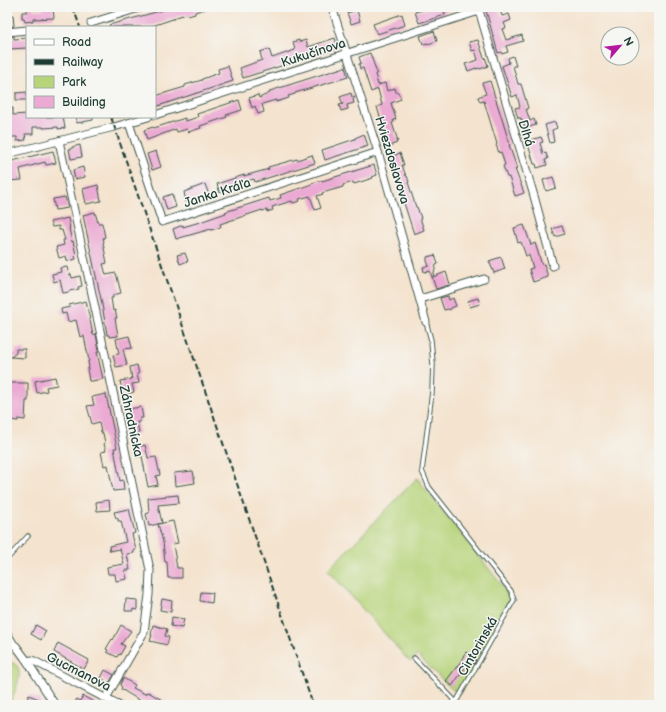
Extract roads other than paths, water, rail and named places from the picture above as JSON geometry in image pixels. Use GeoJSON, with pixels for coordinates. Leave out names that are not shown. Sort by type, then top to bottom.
{"type":"FeatureCollection","features":[{"type":"Feature","properties":{"kind":"street"},"geometry":{"type":"LineString","coordinates":[[91,23],[142,7]]}},
{"type":"Feature","properties":{"kind":"street","name":"Hviezdoslavova"},"geometry":{"type":"LineString","coordinates":[[332,7],[378,152],[426,322]]}},
{"type":"Feature","properties":{"kind":"street","name":"Kukučínova"},"geometry":{"type":"LineString","coordinates":[[156,115],[347,54],[478,9]]}},
{"type":"Feature","properties":{"kind":"street","name":"Dlhá"},"geometry":{"type":"LineString","coordinates":[[478,9],[534,196],[553,266]]}},
{"type":"Feature","properties":{"kind":"street"},"geometry":{"type":"LineString","coordinates":[[7,32],[26,30]]}},
{"type":"Feature","properties":{"kind":"street"},"geometry":{"type":"LineString","coordinates":[[7,154],[145,118]]}},
{"type":"Feature","properties":{"kind":"street","name":"Janka Kráľa"},"geometry":{"type":"LineString","coordinates":[[129,123],[162,222],[378,152]]}},
{"type":"Feature","properties":{"kind":"street","name":"Záhradnícka"},"geometry":{"type":"LineString","coordinates":[[59,141],[150,570],[149,595],[144,632],[106,698]]}},
{"type":"Feature","properties":{"kind":"street"},"geometry":{"type":"LineString","coordinates":[[420,299],[484,280]]}},
{"type":"Feature","properties":{"kind":"street","name":"Gucmanova"},"geometry":{"type":"LineString","coordinates":[[7,642],[16,646],[27,660],[55,705]]}},
{"type":"Feature","properties":{"kind":"street","name":"Gucmanova"},"geometry":{"type":"LineString","coordinates":[[27,660],[32,660],[118,705]]}},
{"type":"Feature","properties":{"kind":"lane","name":"Cintorinská"},"geometry":{"type":"LineString","coordinates":[[414,658],[456,703],[514,600],[511,592],[430,487],[422,471],[432,392],[433,364],[431,340],[426,322]]}},
{"type":"Feature","properties":{"kind":"lane"},"geometry":{"type":"LineString","coordinates":[[7,559],[28,536]]}},
{"type":"Feature","properties":{"kind":"lane"},"geometry":{"type":"LineString","coordinates":[[7,630],[16,646]]}},
{"type":"Feature","properties":{"kind":"railway"},"geometry":{"type":"LineString","coordinates":[[73,7],[80,26]]}},
{"type":"Feature","properties":{"kind":"railway"},"geometry":{"type":"LineString","coordinates":[[111,118],[313,705]]}}]}
